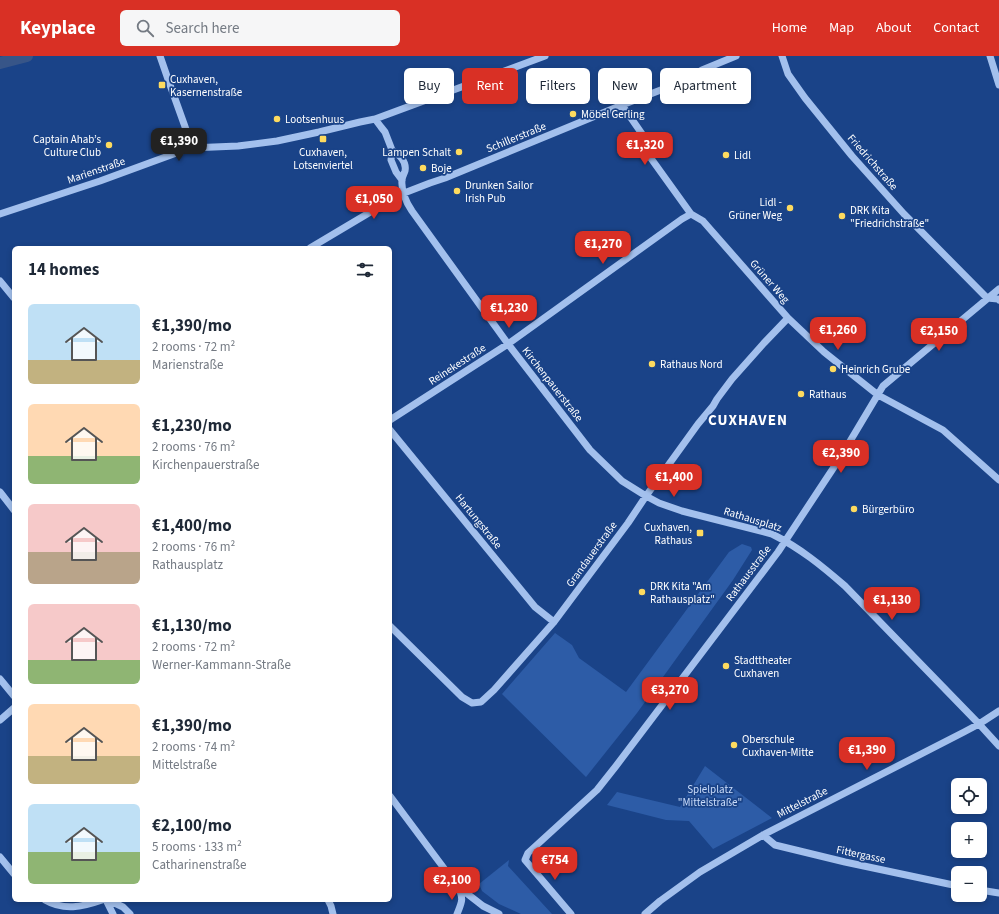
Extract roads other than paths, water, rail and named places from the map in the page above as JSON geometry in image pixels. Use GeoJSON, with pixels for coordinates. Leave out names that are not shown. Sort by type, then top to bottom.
{"type":"FeatureCollection","features":[{"type":"Feature","properties":{"kind":"street"},"geometry":{"type":"LineString","coordinates":[[160,56],[188,135],[190,148]]}},
{"type":"Feature","properties":{"kind":"street","name":"Marienstraße"},"geometry":{"type":"LineString","coordinates":[[0,214],[100,181],[190,148],[238,146],[277,141],[375,119],[545,56]]}},
{"type":"Feature","properties":{"kind":"street","name":"Schillerstraße"},"geometry":{"type":"LineString","coordinates":[[313,246],[403,193],[445,178],[684,81],[702,70],[736,56]]}},
{"type":"Feature","properties":{"kind":"street","name":"Friedrichstraße"},"geometry":{"type":"LineString","coordinates":[[782,56],[788,74],[805,98],[852,156],[904,214],[987,298]]}},
{"type":"Feature","properties":{"kind":"street"},"geometry":{"type":"LineString","coordinates":[[990,56],[999,85]]}},
{"type":"Feature","properties":{"kind":"street","name":"Grüner Weg"},"geometry":{"type":"LineString","coordinates":[[622,105],[649,144],[650,157],[691,214],[703,221],[788,318],[824,352],[878,395],[943,430],[999,480]]}},
{"type":"Feature","properties":{"kind":"street"},"geometry":{"type":"LineString","coordinates":[[375,119],[382,126],[385,132],[392,150],[391,160],[396,172],[402,180]]}},
{"type":"Feature","properties":{"kind":"street"},"geometry":{"type":"LineString","coordinates":[[392,150],[401,156],[405,168],[402,180],[403,193]]}},
{"type":"Feature","properties":{"kind":"street","name":"Kirchenpauerstraße"},"geometry":{"type":"LineString","coordinates":[[403,193],[412,211],[508,344],[590,450],[622,481],[646,496]]}},
{"type":"Feature","properties":{"kind":"street","name":"Reinekestraße"},"geometry":{"type":"LineString","coordinates":[[392,419],[508,344],[691,214]]}},
{"type":"Feature","properties":{"kind":"street"},"geometry":{"type":"LineString","coordinates":[[0,281],[12,296]]}},
{"type":"Feature","properties":{"kind":"street","name":"Rathausstraße"},"geometry":{"type":"LineString","coordinates":[[571,914],[525,860],[528,853],[597,790],[774,558],[840,458],[883,386],[999,289]]}},
{"type":"Feature","properties":{"kind":"street"},"geometry":{"type":"LineString","coordinates":[[987,298],[999,300]]}},
{"type":"Feature","properties":{"kind":"street","name":"Grandauerstraße"},"geometry":{"type":"LineString","coordinates":[[392,628],[462,697],[472,703],[481,702],[494,690],[554,622],[732,379],[788,318]]}},
{"type":"Feature","properties":{"kind":"street","name":"Hartungstraße"},"geometry":{"type":"LineString","coordinates":[[392,432],[535,607],[554,622]]}},
{"type":"Feature","properties":{"kind":"street"},"geometry":{"type":"LineString","coordinates":[[0,492],[12,507]]}},
{"type":"Feature","properties":{"kind":"street","name":"Rathausplatz"},"geometry":{"type":"LineString","coordinates":[[646,496],[659,503],[682,511],[772,534],[804,552],[845,586],[999,746]]}},
{"type":"Feature","properties":{"kind":"street"},"geometry":{"type":"LineString","coordinates":[[0,679],[12,694]]}},
{"type":"Feature","properties":{"kind":"street"},"geometry":{"type":"LineString","coordinates":[[0,720],[12,710]]}},
{"type":"Feature","properties":{"kind":"street","name":"Mittelstraße"},"geometry":{"type":"LineString","coordinates":[[645,914],[660,901],[700,872],[763,835],[979,724],[999,711]]}},
{"type":"Feature","properties":{"kind":"street"},"geometry":{"type":"LineString","coordinates":[[392,799],[458,887],[462,896],[461,905],[457,914]]}},
{"type":"Feature","properties":{"kind":"street","name":"Fittergasse"},"geometry":{"type":"LineString","coordinates":[[763,835],[775,845],[845,862],[951,885]]}},
{"type":"Feature","properties":{"kind":"street"},"geometry":{"type":"LineString","coordinates":[[0,857],[12,872]]}},
{"type":"Feature","properties":{"kind":"street"},"geometry":{"type":"LineString","coordinates":[[458,887],[483,906],[499,914]]}},
{"type":"Feature","properties":{"kind":"street"},"geometry":{"type":"LineString","coordinates":[[987,891],[999,893]]}},
{"type":"Feature","properties":{"kind":"street"},"geometry":{"type":"LineString","coordinates":[[49,902],[70,907],[88,905],[96,902]]}},
{"type":"Feature","properties":{"kind":"street"},"geometry":{"type":"LineString","coordinates":[[108,902],[113,914]]}},
{"type":"Feature","properties":{"kind":"street"},"geometry":{"type":"LineString","coordinates":[[112,902],[123,907],[130,914]]}},
{"type":"Feature","properties":{"kind":"street"},"geometry":{"type":"LineString","coordinates":[[329,902],[332,914]]}},
{"type":"Feature","properties":{"kind":"waterway"},"geometry":{"type":"LineString","coordinates":[[0,63],[27,56]]}},
{"type":"Feature","properties":{"kind":"place","name":"Cuxhaven, Kasernenstraße"},"geometry":{"type":"Point","coordinates":[162,85]}},
{"type":"Feature","properties":{"kind":"place","name":"Möbel Gerling"},"geometry":{"type":"Point","coordinates":[573,114]}},
{"type":"Feature","properties":{"kind":"place","name":"Lootsenhuus"},"geometry":{"type":"Point","coordinates":[277,119]}},
{"type":"Feature","properties":{"kind":"place","name":"Cuxhaven, Lotsenviertel"},"geometry":{"type":"Point","coordinates":[323,139]}},
{"type":"Feature","properties":{"kind":"place","name":"Captain Ahab’s Culture Club"},"geometry":{"type":"Point","coordinates":[109,145]}},
{"type":"Feature","properties":{"kind":"place","name":"Lampen Schalt"},"geometry":{"type":"Point","coordinates":[459,152]}},
{"type":"Feature","properties":{"kind":"place","name":"Lidl"},"geometry":{"type":"Point","coordinates":[726,155]}},
{"type":"Feature","properties":{"kind":"place","name":"Boje"},"geometry":{"type":"Point","coordinates":[423,168]}},
{"type":"Feature","properties":{"kind":"place","name":"Drunken Sailor Irish Pub"},"geometry":{"type":"Point","coordinates":[457,191]}},
{"type":"Feature","properties":{"kind":"place","name":"Lidl - Grüner Weg"},"geometry":{"type":"Point","coordinates":[790,208]}},
{"type":"Feature","properties":{"kind":"place","name":"DRK Kita \"Friedrichstraße\""},"geometry":{"type":"Point","coordinates":[842,216]}},
{"type":"Feature","properties":{"kind":"place","name":"Rathaus Nord"},"geometry":{"type":"Point","coordinates":[652,364]}},
{"type":"Feature","properties":{"kind":"place","name":"Heinrich Grube"},"geometry":{"type":"Point","coordinates":[833,369]}},
{"type":"Feature","properties":{"kind":"place","name":"Rathaus"},"geometry":{"type":"Point","coordinates":[801,394]}},
{"type":"Feature","properties":{"kind":"place","name":"Bürgerbüro"},"geometry":{"type":"Point","coordinates":[854,509]}},
{"type":"Feature","properties":{"kind":"place","name":"Cuxhaven, Rathaus"},"geometry":{"type":"Point","coordinates":[700,533]}},
{"type":"Feature","properties":{"kind":"place","name":"DRK Kita \"Am Rathausplatz\""},"geometry":{"type":"Point","coordinates":[642,592]}},
{"type":"Feature","properties":{"kind":"place","name":"Stadttheater Cuxhaven"},"geometry":{"type":"Point","coordinates":[726,666]}},
{"type":"Feature","properties":{"kind":"place","name":"Oberschule Cuxhaven-Mitte"},"geometry":{"type":"Point","coordinates":[734,745]}},
{"type":"Feature","properties":{"kind":"district","name":"CUXHAVEN"},"geometry":{"type":"Point","coordinates":[748,420]}},
{"type":"Feature","properties":{"kind":"park label","name":"Spielplatz \"Mittelstraße\""},"geometry":{"type":"Point","coordinates":[710,795]}}]}
